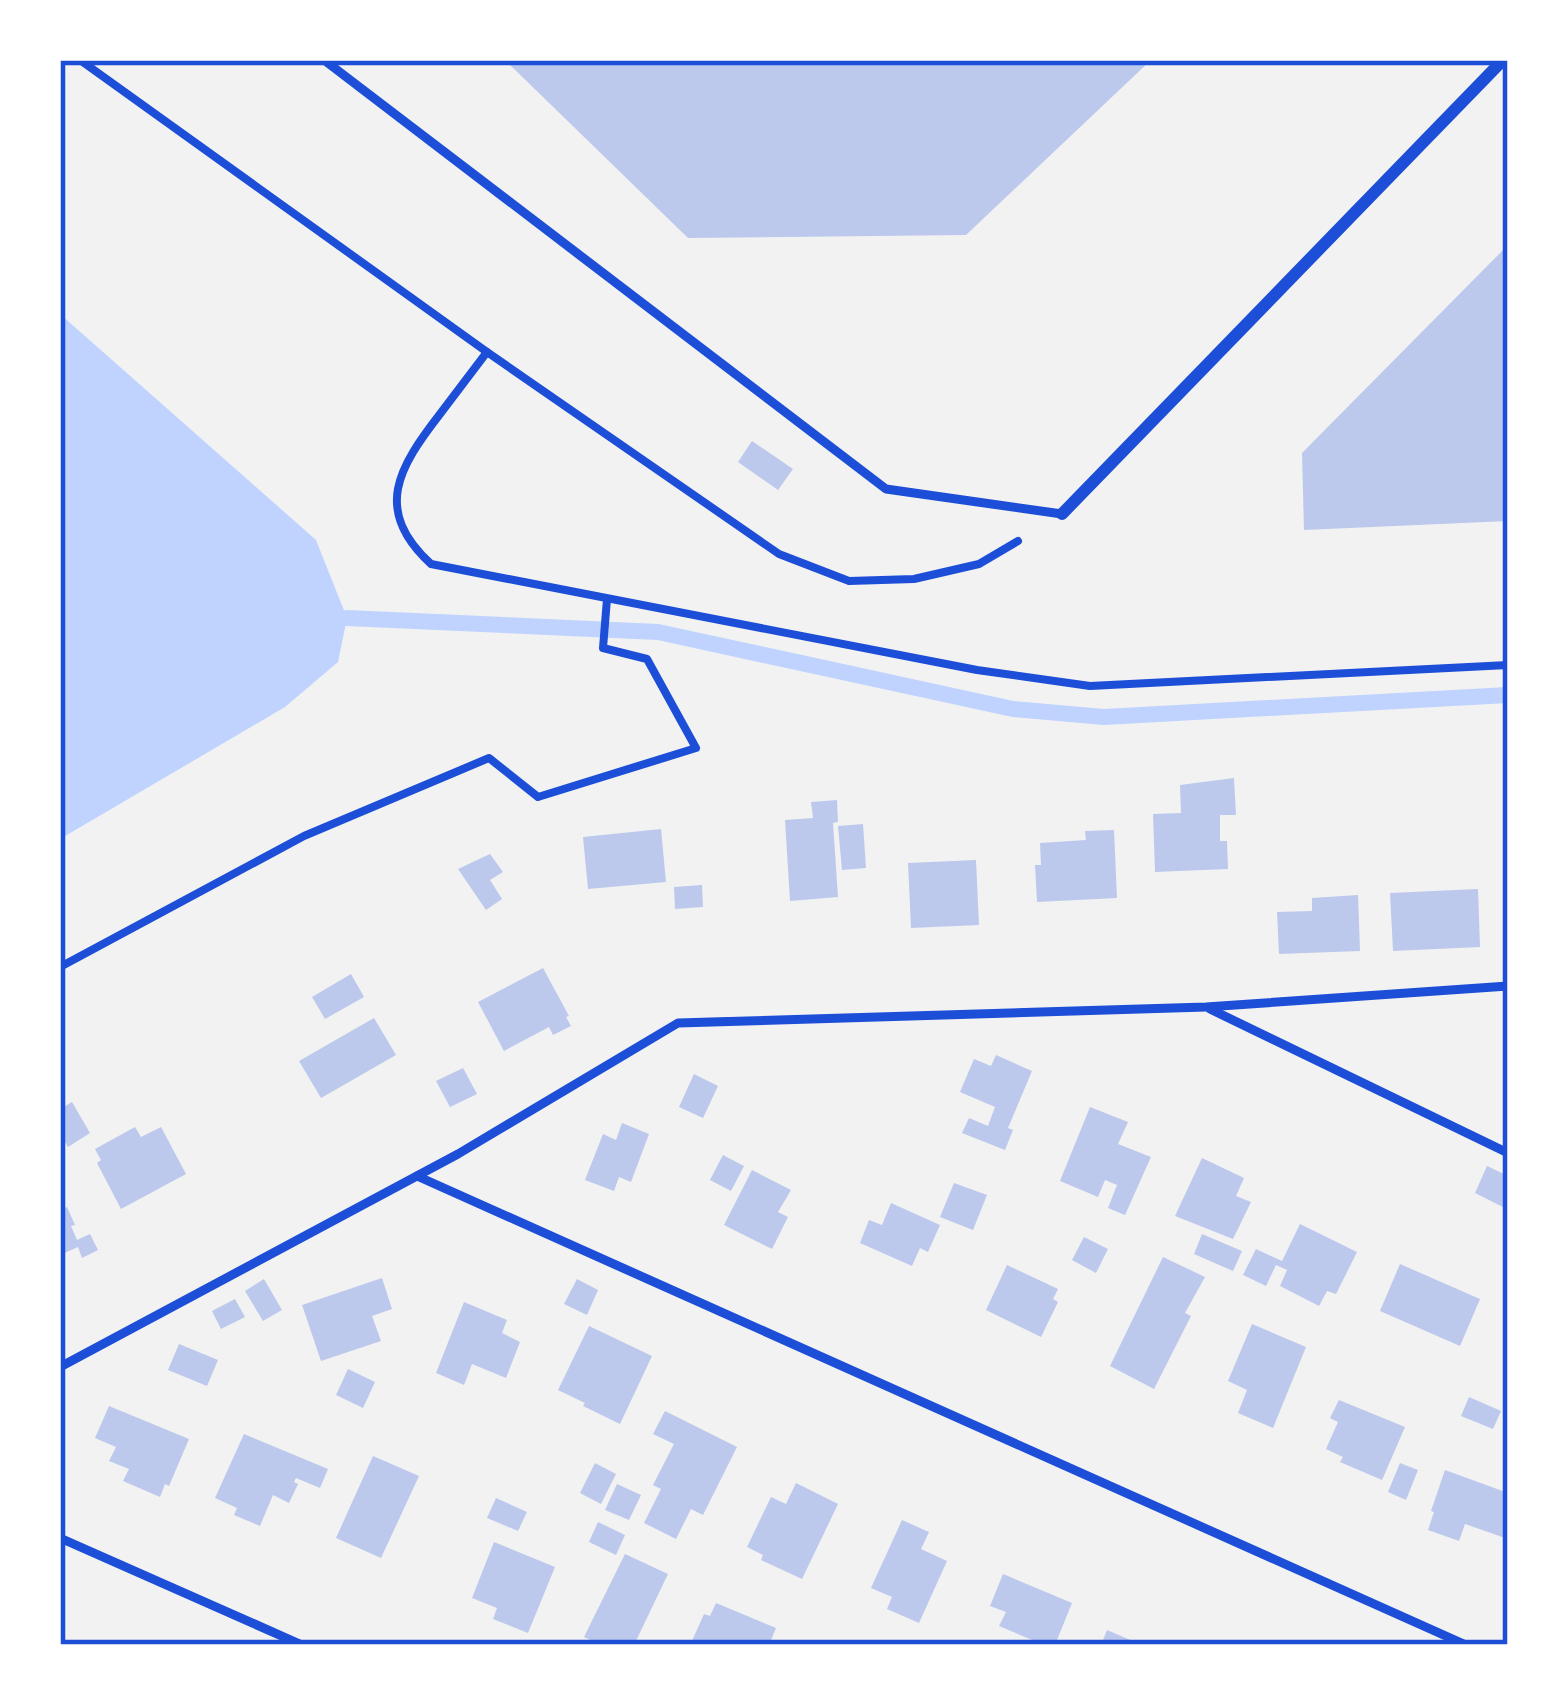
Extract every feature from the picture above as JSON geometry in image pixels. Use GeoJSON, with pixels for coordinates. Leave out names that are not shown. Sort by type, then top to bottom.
{"type":"FeatureCollection","features":[{"type":"Feature","properties":{"kind":"street"},"geometry":{"type":"LineString","coordinates":[[1062,514],[1503,60]]}},
{"type":"Feature","properties":{"kind":"lane"},"geometry":{"type":"LineString","coordinates":[[324,60],[886,490],[1062,514]]}},
{"type":"Feature","properties":{"kind":"lane"},"geometry":{"type":"LineString","coordinates":[[60,1367],[417,1175],[678,1023],[1206,1006],[1508,986]]}},
{"type":"Feature","properties":{"kind":"lane"},"geometry":{"type":"LineString","coordinates":[[1206,1006],[1508,1153]]}},
{"type":"Feature","properties":{"kind":"lane"},"geometry":{"type":"LineString","coordinates":[[417,1175],[1466,1645]]}},
{"type":"Feature","properties":{"kind":"lane"},"geometry":{"type":"LineString","coordinates":[[60,1538],[302,1645]]}},
{"type":"Feature","properties":{"kind":"path"},"geometry":{"type":"LineString","coordinates":[[80,60],[779,554],[849,581],[914,579],[979,564],[1062,514]]}},
{"type":"Feature","properties":{"kind":"path"},"geometry":{"type":"LineString","coordinates":[[487,352],[409,454],[397,487],[399,516],[411,546],[431,565],[606,604],[1090,686],[1508,664]]}},
{"type":"Feature","properties":{"kind":"path"},"geometry":{"type":"LineString","coordinates":[[60,967],[304,836],[489,758],[538,797],[696,748],[646,659],[603,647],[606,604]]}},
{"type":"Feature","properties":{"kind":"water"},"geometry":{"type":"Polygon","coordinates":[[[60,314],[316,540],[347,618],[338,662],[285,707],[60,839],[60,314]]]}},
{"type":"Feature","properties":{"kind":"building"},"geometry":{"type":"Polygon","coordinates":[[[505,60],[1151,60],[966,235],[688,238],[505,60]]]}},
{"type":"Feature","properties":{"kind":"building"},"geometry":{"type":"Polygon","coordinates":[[[1508,245],[1508,521],[1304,530],[1302,453],[1508,245]]]}},
{"type":"Feature","properties":{"kind":"building"},"geometry":{"type":"Polygon","coordinates":[[[752,441],[793,469],[778,490],[738,462],[752,441]]]}},
{"type":"Feature","properties":{"kind":"building"},"geometry":{"type":"Polygon","coordinates":[[[1234,778],[1236,815],[1220,815],[1220,841],[1227,841],[1228,869],[1155,872],[1153,814],[1181,813],[1180,785],[1234,778]]]}},
{"type":"Feature","properties":{"kind":"building"},"geometry":{"type":"Polygon","coordinates":[[[837,800],[838,822],[833,823],[838,897],[790,901],[785,820],[813,818],[811,802],[837,800]]]}},
{"type":"Feature","properties":{"kind":"building"},"geometry":{"type":"Polygon","coordinates":[[[863,824],[866,868],[842,870],[838,826],[863,824]]]}},
{"type":"Feature","properties":{"kind":"building"},"geometry":{"type":"Polygon","coordinates":[[[661,829],[666,882],[588,889],[583,837],[661,829]]]}},
{"type":"Feature","properties":{"kind":"building"},"geometry":{"type":"Polygon","coordinates":[[[1114,830],[1117,898],[1037,902],[1035,865],[1041,865],[1040,843],[1086,840],[1085,831],[1114,830]]]}},
{"type":"Feature","properties":{"kind":"building"},"geometry":{"type":"Polygon","coordinates":[[[490,854],[503,872],[490,880],[502,899],[486,910],[458,869],[490,854]]]}},
{"type":"Feature","properties":{"kind":"building"},"geometry":{"type":"Polygon","coordinates":[[[976,860],[979,925],[911,928],[908,863],[976,860]]]}},
{"type":"Feature","properties":{"kind":"building"},"geometry":{"type":"Polygon","coordinates":[[[702,885],[703,907],[675,909],[674,887],[702,885]]]}},
{"type":"Feature","properties":{"kind":"building"},"geometry":{"type":"Polygon","coordinates":[[[1478,889],[1480,947],[1393,951],[1390,893],[1478,889]]]}},
{"type":"Feature","properties":{"kind":"building"},"geometry":{"type":"Polygon","coordinates":[[[1358,895],[1360,951],[1279,954],[1277,912],[1312,911],[1312,898],[1358,895]]]}},
{"type":"Feature","properties":{"kind":"building"},"geometry":{"type":"Polygon","coordinates":[[[543,968],[571,1026],[553,1035],[549,1027],[504,1051],[478,1002],[543,968]]]}},
{"type":"Feature","properties":{"kind":"building"},"geometry":{"type":"Polygon","coordinates":[[[351,974],[364,997],[325,1019],[312,997],[351,974]]]}},
{"type":"Feature","properties":{"kind":"building"},"geometry":{"type":"Polygon","coordinates":[[[374,1018],[396,1055],[321,1098],[299,1061],[374,1018]]]}},
{"type":"Feature","properties":{"kind":"building"},"geometry":{"type":"Polygon","coordinates":[[[996,1055],[1032,1071],[1008,1128],[1013,1130],[1005,1150],[962,1133],[969,1118],[988,1126],[995,1107],[960,1092],[974,1059],[991,1066],[996,1055]]]}},
{"type":"Feature","properties":{"kind":"building"},"geometry":{"type":"Polygon","coordinates":[[[463,1068],[477,1094],[450,1107],[436,1081],[463,1068]]]}},
{"type":"Feature","properties":{"kind":"building"},"geometry":{"type":"Polygon","coordinates":[[[694,1074],[718,1086],[703,1118],[679,1107],[694,1074]]]}},
{"type":"Feature","properties":{"kind":"building"},"geometry":{"type":"Polygon","coordinates":[[[72,1102],[90,1133],[68,1147],[60,1133],[60,1109],[72,1102]]]}},
{"type":"Feature","properties":{"kind":"building"},"geometry":{"type":"Polygon","coordinates":[[[1090,1107],[1128,1122],[1118,1144],[1151,1157],[1125,1215],[1108,1208],[1117,1185],[1105,1180],[1098,1197],[1060,1181],[1090,1107]]]}},
{"type":"Feature","properties":{"kind":"building"},"geometry":{"type":"Polygon","coordinates":[[[622,1123],[649,1134],[631,1182],[619,1177],[614,1191],[585,1180],[603,1134],[616,1140],[622,1123]]]}},
{"type":"Feature","properties":{"kind":"building"},"geometry":{"type":"Polygon","coordinates":[[[135,1127],[141,1137],[161,1127],[186,1174],[121,1209],[97,1163],[101,1160],[95,1149],[135,1127]]]}},
{"type":"Feature","properties":{"kind":"building"},"geometry":{"type":"Polygon","coordinates":[[[723,1155],[744,1166],[731,1191],[710,1180],[723,1155]]]}},
{"type":"Feature","properties":{"kind":"building"},"geometry":{"type":"Polygon","coordinates":[[[1202,1158],[1244,1178],[1236,1196],[1251,1202],[1233,1239],[1175,1216],[1202,1158]]]}},
{"type":"Feature","properties":{"kind":"building"},"geometry":{"type":"Polygon","coordinates":[[[1487,1166],[1508,1176],[1503,1207],[1475,1193],[1487,1166]]]}},
{"type":"Feature","properties":{"kind":"building"},"geometry":{"type":"Polygon","coordinates":[[[752,1170],[791,1190],[778,1212],[788,1217],[772,1249],[724,1225],[752,1170]]]}},
{"type":"Feature","properties":{"kind":"building"},"geometry":{"type":"Polygon","coordinates":[[[954,1183],[987,1195],[973,1230],[940,1217],[954,1183]]]}},
{"type":"Feature","properties":{"kind":"building"},"geometry":{"type":"Polygon","coordinates":[[[891,1203],[940,1225],[928,1252],[920,1248],[912,1266],[860,1243],[869,1220],[882,1225],[891,1203]]]}},
{"type":"Feature","properties":{"kind":"building"},"geometry":{"type":"Polygon","coordinates":[[[67,1207],[77,1240],[90,1234],[98,1250],[82,1258],[78,1247],[60,1255],[60,1210],[67,1207]]]}},
{"type":"Feature","properties":{"kind":"building"},"geometry":{"type":"Polygon","coordinates":[[[1300,1224],[1357,1252],[1336,1294],[1327,1291],[1319,1306],[1280,1286],[1287,1270],[1276,1265],[1266,1286],[1243,1275],[1256,1249],[1282,1261],[1300,1224]]]}},
{"type":"Feature","properties":{"kind":"building"},"geometry":{"type":"Polygon","coordinates":[[[1202,1234],[1242,1251],[1233,1271],[1194,1254],[1202,1234]]]}},
{"type":"Feature","properties":{"kind":"building"},"geometry":{"type":"Polygon","coordinates":[[[1084,1237],[1108,1249],[1096,1273],[1072,1260],[1084,1237]]]}},
{"type":"Feature","properties":{"kind":"building"},"geometry":{"type":"Polygon","coordinates":[[[1163,1257],[1205,1277],[1154,1389],[1110,1366],[1163,1257]]]}},
{"type":"Feature","properties":{"kind":"building"},"geometry":{"type":"Polygon","coordinates":[[[1400,1264],[1480,1299],[1460,1346],[1380,1311],[1400,1264]]]}},
{"type":"Feature","properties":{"kind":"building"},"geometry":{"type":"Polygon","coordinates":[[[1007,1265],[1058,1289],[1053,1299],[1058,1302],[1041,1337],[986,1310],[1007,1265]]]}},
{"type":"Feature","properties":{"kind":"building"},"geometry":{"type":"Polygon","coordinates":[[[382,1278],[392,1309],[372,1316],[381,1341],[321,1361],[302,1305],[382,1278]]]}},
{"type":"Feature","properties":{"kind":"building"},"geometry":{"type":"Polygon","coordinates":[[[264,1279],[282,1310],[263,1321],[245,1291],[264,1279]]]}},
{"type":"Feature","properties":{"kind":"building"},"geometry":{"type":"Polygon","coordinates":[[[577,1279],[598,1290],[587,1315],[564,1304],[577,1279]]]}},
{"type":"Feature","properties":{"kind":"building"},"geometry":{"type":"Polygon","coordinates":[[[235,1299],[245,1317],[221,1329],[212,1311],[235,1299]]]}},
{"type":"Feature","properties":{"kind":"building"},"geometry":{"type":"Polygon","coordinates":[[[464,1302],[507,1320],[502,1333],[520,1342],[506,1378],[472,1364],[464,1385],[436,1373],[464,1302]]]}},
{"type":"Feature","properties":{"kind":"building"},"geometry":{"type":"Polygon","coordinates":[[[1252,1324],[1306,1347],[1273,1428],[1238,1413],[1247,1390],[1228,1381],[1252,1324]]]}},
{"type":"Feature","properties":{"kind":"building"},"geometry":{"type":"Polygon","coordinates":[[[589,1326],[652,1356],[620,1424],[558,1390],[589,1326]]]}},
{"type":"Feature","properties":{"kind":"building"},"geometry":{"type":"Polygon","coordinates":[[[179,1344],[218,1360],[207,1386],[168,1370],[179,1344]]]}},
{"type":"Feature","properties":{"kind":"building"},"geometry":{"type":"Polygon","coordinates":[[[348,1369],[375,1382],[363,1408],[336,1395],[348,1369]]]}},
{"type":"Feature","properties":{"kind":"building"},"geometry":{"type":"Polygon","coordinates":[[[1469,1397],[1501,1411],[1493,1429],[1461,1416],[1469,1397]]]}},
{"type":"Feature","properties":{"kind":"building"},"geometry":{"type":"Polygon","coordinates":[[[1339,1400],[1405,1427],[1382,1480],[1340,1462],[1343,1457],[1326,1449],[1338,1422],[1330,1418],[1339,1400]]]}},
{"type":"Feature","properties":{"kind":"building"},"geometry":{"type":"Polygon","coordinates":[[[109,1406],[189,1439],[160,1497],[123,1481],[129,1469],[109,1461],[116,1447],[95,1438],[109,1406]]]}},
{"type":"Feature","properties":{"kind":"building"},"geometry":{"type":"Polygon","coordinates":[[[665,1411],[737,1447],[703,1515],[691,1509],[676,1539],[644,1523],[661,1489],[653,1485],[674,1444],[653,1434],[665,1411]]]}},
{"type":"Feature","properties":{"kind":"building"},"geometry":{"type":"Polygon","coordinates":[[[244,1434],[328,1469],[320,1488],[296,1478],[289,1503],[273,1495],[260,1526],[234,1515],[237,1508],[215,1498],[244,1434]]]}},
{"type":"Feature","properties":{"kind":"building"},"geometry":{"type":"Polygon","coordinates":[[[373,1456],[419,1476],[381,1558],[336,1538],[373,1456]]]}},
{"type":"Feature","properties":{"kind":"building"},"geometry":{"type":"Polygon","coordinates":[[[595,1463],[616,1474],[601,1504],[580,1493],[595,1463]]]}},
{"type":"Feature","properties":{"kind":"building"},"geometry":{"type":"Polygon","coordinates":[[[1400,1463],[1418,1470],[1406,1500],[1388,1492],[1400,1463]]]}},
{"type":"Feature","properties":{"kind":"building"},"geometry":{"type":"Polygon","coordinates":[[[1445,1470],[1508,1493],[1508,1539],[1465,1524],[1459,1541],[1428,1530],[1445,1470]]]}},
{"type":"Feature","properties":{"kind":"building"},"geometry":{"type":"Polygon","coordinates":[[[796,1483],[838,1504],[802,1579],[761,1560],[763,1555],[747,1547],[771,1497],[786,1504],[796,1483]]]}},
{"type":"Feature","properties":{"kind":"building"},"geometry":{"type":"Polygon","coordinates":[[[617,1484],[641,1495],[629,1520],[605,1510],[617,1484]]]}},
{"type":"Feature","properties":{"kind":"building"},"geometry":{"type":"Polygon","coordinates":[[[496,1498],[527,1512],[518,1531],[487,1518],[496,1498]]]}},
{"type":"Feature","properties":{"kind":"building"},"geometry":{"type":"Polygon","coordinates":[[[902,1520],[929,1532],[921,1549],[947,1561],[919,1623],[887,1609],[892,1597],[871,1588],[902,1520]]]}},
{"type":"Feature","properties":{"kind":"building"},"geometry":{"type":"Polygon","coordinates":[[[598,1522],[625,1535],[616,1555],[589,1542],[598,1522]]]}},
{"type":"Feature","properties":{"kind":"building"},"geometry":{"type":"Polygon","coordinates":[[[494,1542],[555,1567],[528,1633],[493,1619],[497,1608],[472,1598],[494,1542]]]}},
{"type":"Feature","properties":{"kind":"building"},"geometry":{"type":"Polygon","coordinates":[[[625,1554],[668,1574],[634,1645],[601,1645],[584,1637],[625,1554]]]}},
{"type":"Feature","properties":{"kind":"building"},"geometry":{"type":"Polygon","coordinates":[[[1003,1574],[1072,1603],[1055,1645],[999,1626],[1006,1612],[990,1606],[1003,1574]]]}},
{"type":"Feature","properties":{"kind":"building"},"geometry":{"type":"Polygon","coordinates":[[[716,1603],[776,1628],[769,1645],[692,1641],[704,1614],[710,1616],[716,1603]]]}},
{"type":"Feature","properties":{"kind":"building"},"geometry":{"type":"Polygon","coordinates":[[[1107,1630],[1142,1645],[1101,1645],[1107,1630]]]}},
{"type":"Feature","properties":{"kind":"waterway"},"geometry":{"type":"LineString","coordinates":[[347,618],[658,632],[1013,709],[1104,717],[1508,695]]}}]}
